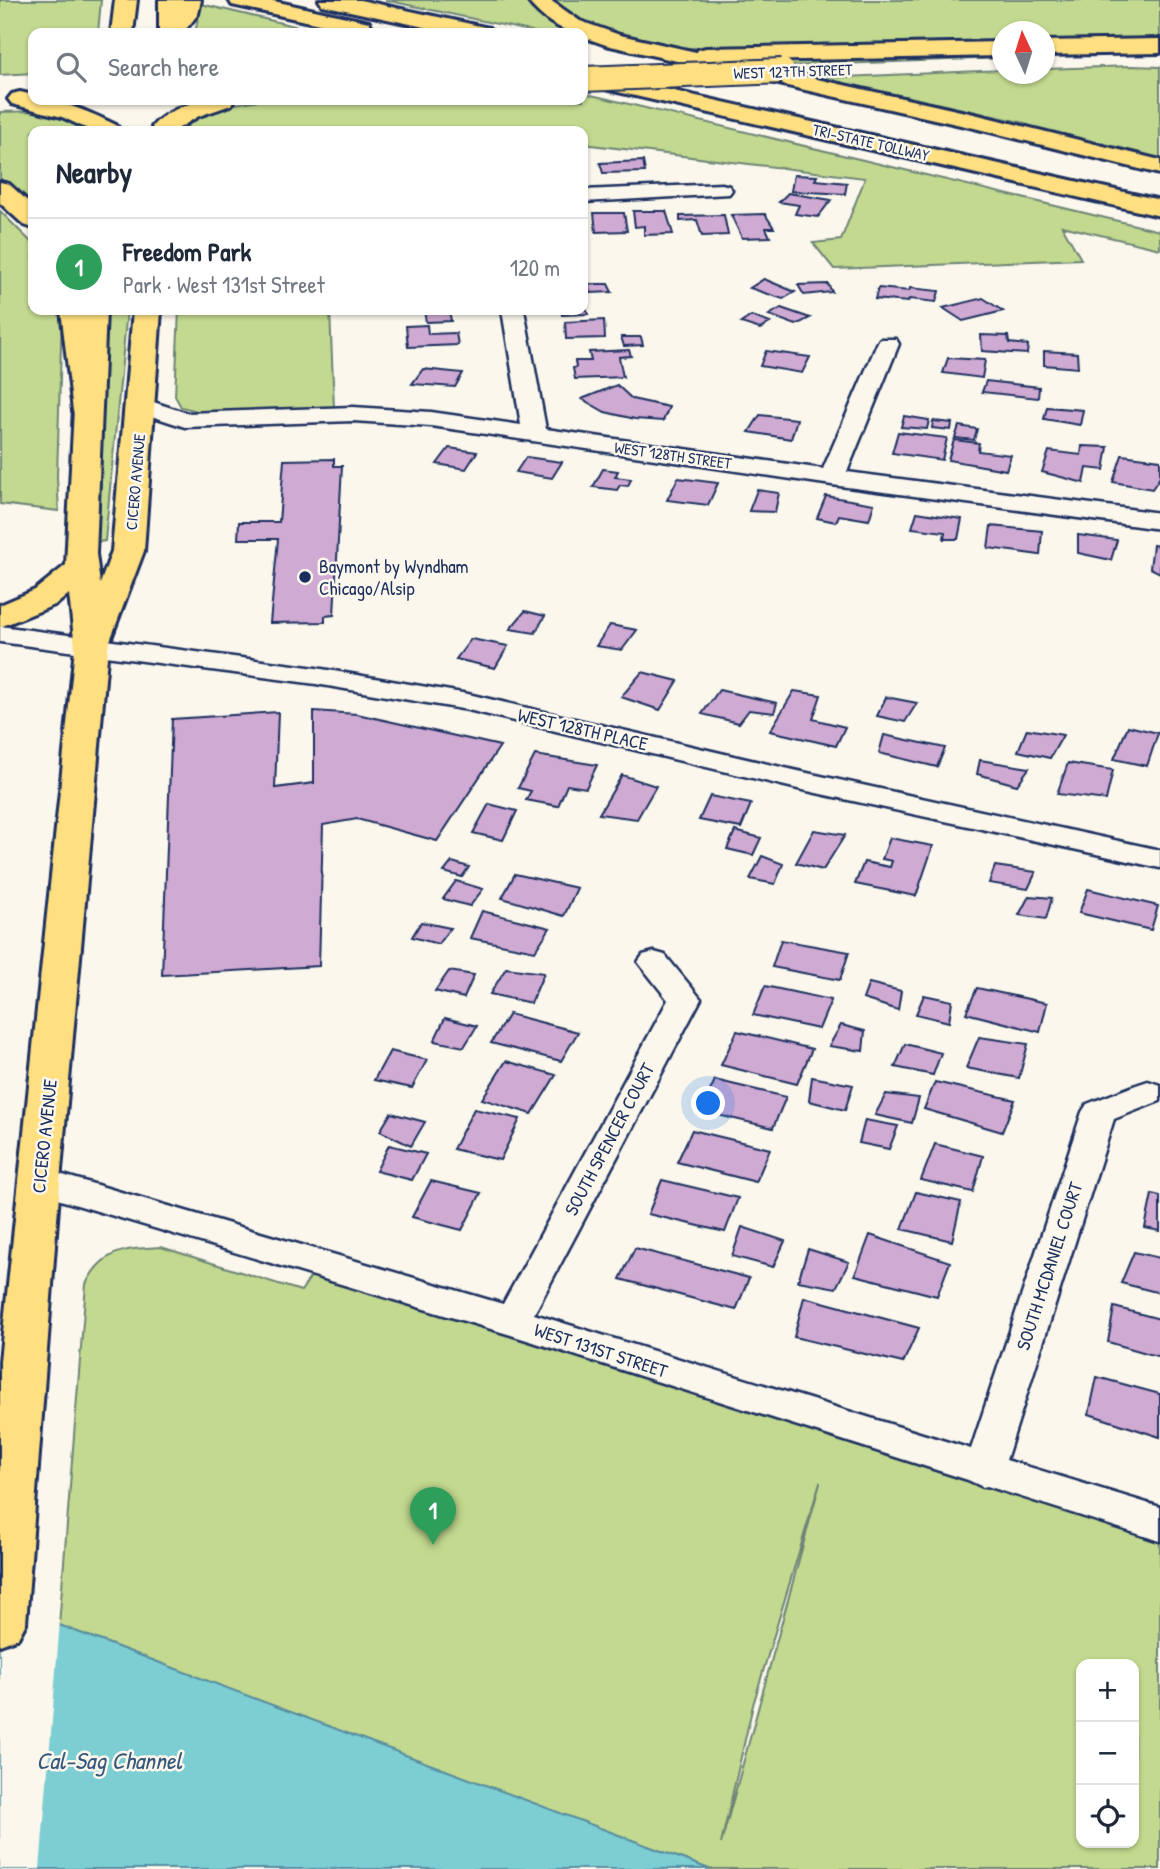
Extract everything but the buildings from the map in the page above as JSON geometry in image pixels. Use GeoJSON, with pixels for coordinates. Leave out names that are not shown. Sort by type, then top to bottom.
{"type":"FeatureCollection","features":[{"type":"Feature","properties":{"kind":"main road"},"geometry":{"type":"LineString","coordinates":[[123,28],[126,0]]}},
{"type":"Feature","properties":{"kind":"main road"},"geometry":{"type":"LineString","coordinates":[[240,0],[366,28]]}},
{"type":"Feature","properties":{"kind":"main road"},"geometry":{"type":"LineString","coordinates":[[330,0],[458,28]]}},
{"type":"Feature","properties":{"kind":"main road"},"geometry":{"type":"LineString","coordinates":[[538,0],[547,11],[578,28]]}},
{"type":"Feature","properties":{"kind":"main road"},"geometry":{"type":"LineString","coordinates":[[172,28],[179,6]]}},
{"type":"Feature","properties":{"kind":"main road"},"geometry":{"type":"LineString","coordinates":[[588,31],[614,40],[974,121],[1160,167]]}},
{"type":"Feature","properties":{"kind":"main road"},"geometry":{"type":"LineString","coordinates":[[1055,48],[1160,47]]}},
{"type":"Feature","properties":{"kind":"main road","name":"WEST 127TH STREET"},"geometry":{"type":"LineString","coordinates":[[588,58],[992,48]]}},
{"type":"Feature","properties":{"kind":"main road","name":"TRI-STATE TOLLWAY"},"geometry":{"type":"LineString","coordinates":[[588,59],[1160,180]]}},
{"type":"Feature","properties":{"kind":"main road"},"geometry":{"type":"LineString","coordinates":[[1055,63],[1160,59]]}},
{"type":"Feature","properties":{"kind":"main road","name":"WEST 127TH STREET"},"geometry":{"type":"LineString","coordinates":[[588,78],[992,64]]}},
{"type":"Feature","properties":{"kind":"main road","name":"TRI-STATE TOLLWAY"},"geometry":{"type":"LineString","coordinates":[[588,79],[1160,208]]}},
{"type":"Feature","properties":{"kind":"main road"},"geometry":{"type":"LineString","coordinates":[[54,105],[109,124]]}},
{"type":"Feature","properties":{"kind":"main road"},"geometry":{"type":"LineString","coordinates":[[163,126],[165,105]]}},
{"type":"Feature","properties":{"kind":"main road"},"geometry":{"type":"LineString","coordinates":[[168,126],[191,111],[208,105]]}},
{"type":"Feature","properties":{"kind":"main road"},"geometry":{"type":"LineString","coordinates":[[0,189],[28,215]]}},
{"type":"Feature","properties":{"kind":"main road"},"geometry":{"type":"LineString","coordinates":[[75,315],[87,411]]}},
{"type":"Feature","properties":{"kind":"main road","name":"CICERO AVENUE"},"geometry":{"type":"LineString","coordinates":[[0,1623],[39,1181],[92,648],[80,554],[92,315]]}},
{"type":"Feature","properties":{"kind":"main road","name":"CICERO AVENUE"},"geometry":{"type":"LineString","coordinates":[[92,648],[128,551],[139,447],[147,315]]}},
{"type":"Feature","properties":{"kind":"main road"},"geometry":{"type":"LineString","coordinates":[[0,617],[46,597],[82,568]]}},
{"type":"Feature","properties":{"kind":"street"},"geometry":{"type":"LineString","coordinates":[[588,196],[722,190]]}},
{"type":"Feature","properties":{"kind":"street"},"geometry":{"type":"LineString","coordinates":[[514,315],[535,435]]}},
{"type":"Feature","properties":{"kind":"street"},"geometry":{"type":"LineString","coordinates":[[832,478],[888,344]]}},
{"type":"Feature","properties":{"kind":"street","name":"WEST 128TH STREET"},"geometry":{"type":"LineString","coordinates":[[141,405],[185,420],[353,414],[431,419],[832,478],[1160,521]]}},
{"type":"Feature","properties":{"kind":"street","name":"WEST 128TH STREET"},"geometry":{"type":"LineString","coordinates":[[139,447],[185,420]]}},
{"type":"Feature","properties":{"kind":"street","name":"WEST 128TH PLACE"},"geometry":{"type":"LineString","coordinates":[[0,634],[316,676],[468,702],[798,780],[1160,859]]}},
{"type":"Feature","properties":{"kind":"street","name":"SOUTH SPENCER COURT"},"geometry":{"type":"LineString","coordinates":[[512,1321],[685,999],[654,962]]}},
{"type":"Feature","properties":{"kind":"street","name":"SOUTH MCDANIEL COURT"},"geometry":{"type":"LineString","coordinates":[[983,1471],[1099,1112],[1148,1093]]}},
{"type":"Feature","properties":{"kind":"street","name":"WEST 131ST STREET"},"geometry":{"type":"LineString","coordinates":[[39,1181],[512,1321],[983,1471],[1160,1524]]}},
{"type":"Feature","properties":{"kind":"green space"},"geometry":{"type":"Polygon","coordinates":[[[0,0],[101,0],[98,28],[28,28],[28,73],[0,75],[0,0]]]}},
{"type":"Feature","properties":{"kind":"green space"},"geometry":{"type":"Polygon","coordinates":[[[385,0],[528,0],[547,19],[564,28],[516,28],[385,0]]]}},
{"type":"Feature","properties":{"kind":"green space"},"geometry":{"type":"Polygon","coordinates":[[[556,0],[1160,0],[1160,40],[1055,43],[1055,21],[992,21],[992,44],[779,45],[667,49],[594,28],[567,12],[556,0]]]}},
{"type":"Feature","properties":{"kind":"green space"},"geometry":{"type":"Polygon","coordinates":[[[201,4],[303,28],[196,28],[201,4]]]}},
{"type":"Feature","properties":{"kind":"green space"},"geometry":{"type":"Polygon","coordinates":[[[992,53],[992,58],[784,66],[754,59],[992,53]]]}},
{"type":"Feature","properties":{"kind":"green space"},"geometry":{"type":"Polygon","coordinates":[[[1160,67],[1160,160],[1032,128],[1025,123],[905,96],[799,79],[992,70],[992,84],[1055,84],[1055,69],[1160,67]]]}},
{"type":"Feature","properties":{"kind":"green space"},"geometry":{"type":"Polygon","coordinates":[[[588,94],[1160,231],[1160,249],[1062,226],[1081,259],[834,269],[813,243],[841,240],[865,178],[588,145],[588,126],[188,126],[197,117],[230,105],[588,105],[588,94]]]}},
{"type":"Feature","properties":{"kind":"green space"},"geometry":{"type":"Polygon","coordinates":[[[0,112],[51,113],[79,126],[28,126],[28,205],[0,178],[0,112]]]}},
{"type":"Feature","properties":{"kind":"green space"},"geometry":{"type":"Polygon","coordinates":[[[0,211],[28,239],[28,315],[62,315],[57,477],[59,511],[0,504],[0,211]]]}},
{"type":"Feature","properties":{"kind":"green space"},"geometry":{"type":"Polygon","coordinates":[[[104,315],[127,315],[105,541],[98,542],[92,492],[104,315]]]}},
{"type":"Feature","properties":{"kind":"green space"},"geometry":{"type":"Polygon","coordinates":[[[179,315],[330,315],[334,408],[210,414],[181,407],[175,396],[179,315]]]}},
{"type":"Feature","properties":{"kind":"green space"},"geometry":{"type":"Polygon","coordinates":[[[161,1247],[301,1291],[318,1266],[833,1437],[1160,1538],[1160,1869],[709,1869],[59,1625],[86,1284],[93,1272],[108,1257],[126,1250],[161,1247]],[[820,1483],[753,1705],[721,1844],[820,1483]]]}},
{"type":"Feature","properties":{"kind":"water","name":"Cal-Sag Channel"},"geometry":{"type":"Polygon","coordinates":[[[0,1587],[59,1625],[709,1869],[0,1869],[0,1587]]]}},
{"type":"Feature","properties":{"kind":"pier"},"geometry":{"type":"Polygon","coordinates":[[[0,1584],[60,1621],[40,1869],[0,1869],[0,1584]]]}},
{"type":"Feature","properties":{"kind":"place","name":"Baymont by Wyndham Chicago/Alsip"},"geometry":{"type":"Point","coordinates":[305,577]}},
{"type":"Feature","properties":{"kind":"place","name":"Freedom Park"},"geometry":{"type":"Point","coordinates":[433,1545]}}]}
